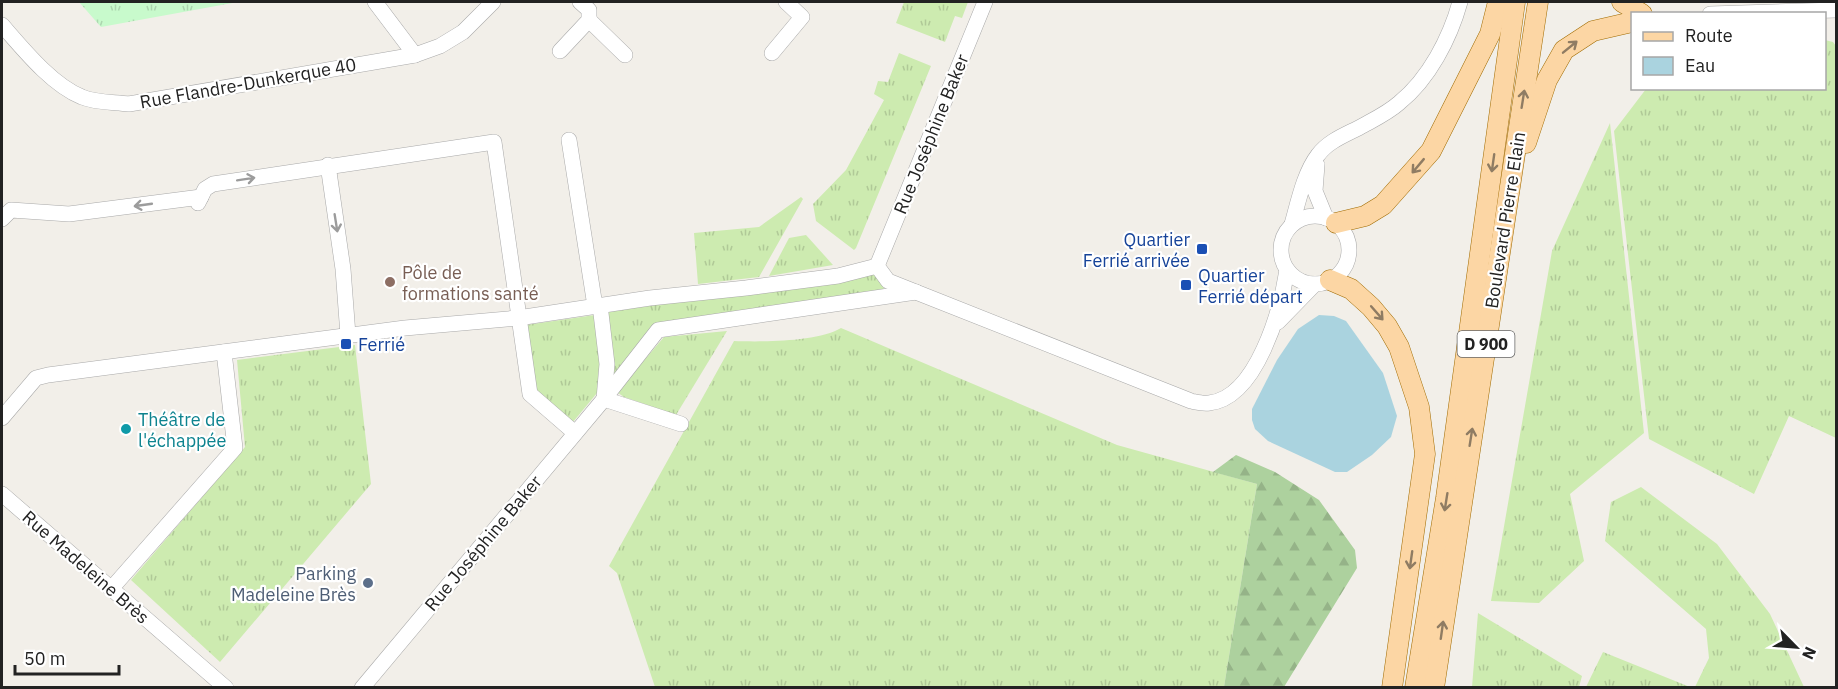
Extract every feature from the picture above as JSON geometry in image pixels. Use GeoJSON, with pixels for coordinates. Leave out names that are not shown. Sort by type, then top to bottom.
{"type":"FeatureCollection","features":[{"type":"Feature","properties":{"kind":"main road"},"geometry":{"type":"LineString","coordinates":[[1331,220],[1365,216],[1383,205],[1431,152],[1490,34],[1498,2]]}},
{"type":"Feature","properties":{"kind":"main road","name":"Boulevard Pierre Elain"},"geometry":{"type":"LineString","coordinates":[[1415,687],[1446,498],[1515,2]]}},
{"type":"Feature","properties":{"kind":"main road","name":"Boulevard Pierre Elain"},"geometry":{"type":"LineString","coordinates":[[1434,687],[1538,2]]}},
{"type":"Feature","properties":{"kind":"main road"},"geometry":{"type":"LineString","coordinates":[[1622,2],[1639,12]]}},
{"type":"Feature","properties":{"kind":"main road"},"geometry":{"type":"LineString","coordinates":[[1508,196],[1547,80],[1564,50],[1593,31],[1631,22]]}},
{"type":"Feature","properties":{"kind":"main road"},"geometry":{"type":"LineString","coordinates":[[1322,282],[1351,289],[1387,326],[1399,347],[1419,407],[1425,454],[1392,687]]}},
{"type":"Feature","properties":{"kind":"street"},"geometry":{"type":"LineString","coordinates":[[375,2],[415,55]]}},
{"type":"Feature","properties":{"kind":"street","name":"Rue Flandre-Dunkerque 40"},"geometry":{"type":"LineString","coordinates":[[2,25],[27,54],[64,87],[83,98],[129,104],[415,55],[440,46],[463,32],[493,2]]}},
{"type":"Feature","properties":{"kind":"street"},"geometry":{"type":"LineString","coordinates":[[561,51],[589,20],[589,10],[580,2]]}},
{"type":"Feature","properties":{"kind":"street"},"geometry":{"type":"LineString","coordinates":[[772,53],[802,17],[786,2]]}},
{"type":"Feature","properties":{"kind":"street","name":"Rue Joséphine Baker"},"geometry":{"type":"LineString","coordinates":[[877,266],[985,2]]}},
{"type":"Feature","properties":{"kind":"street"},"geometry":{"type":"LineString","coordinates":[[1322,282],[1304,282],[1295,277],[1282,261],[1281,251],[1282,241],[1292,224],[1300,192],[1317,156],[1333,141],[1399,104],[1420,82],[1437,56],[1454,21],[1460,2]]}},
{"type":"Feature","properties":{"kind":"street"},"geometry":{"type":"LineString","coordinates":[[1773,12],[1836,10]]}},
{"type":"Feature","properties":{"kind":"street"},"geometry":{"type":"LineString","coordinates":[[589,20],[625,55]]}},
{"type":"Feature","properties":{"kind":"street"},"geometry":{"type":"LineString","coordinates":[[569,140],[608,364],[604,399],[681,424]]}},
{"type":"Feature","properties":{"kind":"street"},"geometry":{"type":"LineString","coordinates":[[2,219],[11,210],[69,214],[200,200],[205,189],[213,184],[494,142],[530,394],[575,433]]}},
{"type":"Feature","properties":{"kind":"street"},"geometry":{"type":"LineString","coordinates":[[1274,326],[1322,282],[1344,267],[1348,248],[1342,230],[1331,220],[1315,191],[1317,156]]}},
{"type":"Feature","properties":{"kind":"street"},"geometry":{"type":"LineString","coordinates":[[328,165],[343,269],[348,335]]}},
{"type":"Feature","properties":{"kind":"street"},"geometry":{"type":"LineString","coordinates":[[1292,224],[1308,216],[1331,220]]}},
{"type":"Feature","properties":{"kind":"street"},"geometry":{"type":"LineString","coordinates":[[2,418],[36,378],[405,327],[518,318],[801,279],[838,276],[877,266],[888,281],[1191,401],[1209,404],[1238,390],[1251,373],[1274,326],[1283,297],[1287,270]]}},
{"type":"Feature","properties":{"kind":"street","name":"Rue Joséphine Baker"},"geometry":{"type":"LineString","coordinates":[[362,687],[604,399],[658,330],[916,292]]}},
{"type":"Feature","properties":{"kind":"street"},"geometry":{"type":"LineString","coordinates":[[111,589],[235,448],[224,352]]}},
{"type":"Feature","properties":{"kind":"street","name":"Rue Madeleine Brès"},"geometry":{"type":"LineString","coordinates":[[2,494],[226,687]]}},
{"type":"Feature","properties":{"kind":"green space"},"geometry":{"type":"Polygon","coordinates":[[[79,2],[238,2],[101,27],[79,2]]]}},
{"type":"Feature","properties":{"kind":"green space"},"geometry":{"type":"Polygon","coordinates":[[[904,2],[968,2],[962,18],[955,16],[945,42],[896,23],[904,2]]]}},
{"type":"Feature","properties":{"kind":"green space"},"geometry":{"type":"Polygon","coordinates":[[[1826,40],[1833,42],[1836,46],[1836,438],[1789,416],[1754,494],[1649,439],[1614,131],[1645,90],[1826,90],[1826,40]]]}},
{"type":"Feature","properties":{"kind":"green space"},"geometry":{"type":"Polygon","coordinates":[[[899,53],[931,66],[854,250],[816,221],[813,204],[846,170],[884,100],[874,94],[878,81],[888,82],[899,53]]]}},
{"type":"Feature","properties":{"kind":"green space"},"geometry":{"type":"Polygon","coordinates":[[[1610,123],[1644,433],[1570,494],[1584,561],[1539,603],[1491,601],[1552,251],[1610,123]]]}},
{"type":"Feature","properties":{"kind":"green space"},"geometry":{"type":"Polygon","coordinates":[[[801,197],[803,199],[759,277],[698,284],[694,233],[759,227],[801,197]]]}},
{"type":"Feature","properties":{"kind":"green space"},"geometry":{"type":"Polygon","coordinates":[[[806,235],[833,265],[769,276],[789,238],[806,235]]]}},
{"type":"Feature","properties":{"kind":"green space"},"geometry":{"type":"Polygon","coordinates":[[[873,274],[885,280],[883,292],[656,324],[615,373],[612,373],[607,312],[873,274]]]}},
{"type":"Feature","properties":{"kind":"green space"},"geometry":{"type":"Polygon","coordinates":[[[595,315],[600,358],[597,393],[573,422],[535,391],[526,325],[595,315]]]}},
{"type":"Feature","properties":{"kind":"green space"},"geometry":{"type":"Polygon","coordinates":[[[841,328],[1117,445],[1257,484],[1224,687],[655,687],[617,573],[609,566],[734,341],[804,339],[831,333],[841,328]]]}},
{"type":"Feature","properties":{"kind":"green space"},"geometry":{"type":"Polygon","coordinates":[[[727,331],[676,415],[624,397],[617,392],[664,337],[727,331]]]}},
{"type":"Feature","properties":{"kind":"green space"},"geometry":{"type":"Polygon","coordinates":[[[355,345],[371,484],[220,662],[131,580],[245,447],[237,360],[355,345]]]}},
{"type":"Feature","properties":{"kind":"green space"},"geometry":{"type":"Polygon","coordinates":[[[1236,455],[1275,472],[1319,500],[1355,550],[1357,568],[1284,687],[1224,687],[1257,484],[1213,472],[1236,455]]]}},
{"type":"Feature","properties":{"kind":"green space"},"geometry":{"type":"Polygon","coordinates":[[[1641,487],[1717,544],[1770,614],[1804,687],[1695,687],[1709,658],[1706,629],[1605,541],[1611,502],[1641,487]]]}},
{"type":"Feature","properties":{"kind":"green space"},"geometry":{"type":"Polygon","coordinates":[[[1478,613],[1582,676],[1579,687],[1472,687],[1478,613]]]}},
{"type":"Feature","properties":{"kind":"green space"},"geometry":{"type":"Polygon","coordinates":[[[1603,652],[1690,687],[1586,687],[1603,652]]]}},
{"type":"Feature","properties":{"kind":"water"},"geometry":{"type":"Polygon","coordinates":[[[1319,315],[1334,316],[1346,321],[1383,373],[1397,416],[1391,437],[1372,455],[1347,472],[1335,472],[1268,441],[1255,429],[1252,420],[1252,409],[1277,360],[1298,329],[1319,315]]]}},
{"type":"Feature","properties":{"kind":"place","name":"Quartier Ferrié arrivée"},"geometry":{"type":"Point","coordinates":[1202,249]}},
{"type":"Feature","properties":{"kind":"place","name":"Pôle de formations santé"},"geometry":{"type":"Point","coordinates":[390,282]}},
{"type":"Feature","properties":{"kind":"place","name":"Quartier Ferrié départ"},"geometry":{"type":"Point","coordinates":[1186,285]}},
{"type":"Feature","properties":{"kind":"place","name":"Ferrié"},"geometry":{"type":"Point","coordinates":[346,344]}},
{"type":"Feature","properties":{"kind":"place","name":"Théâtre de l'échappée"},"geometry":{"type":"Point","coordinates":[126,429]}},
{"type":"Feature","properties":{"kind":"place","name":"Parking Madeleine Brès"},"geometry":{"type":"Point","coordinates":[368,583]}}]}
